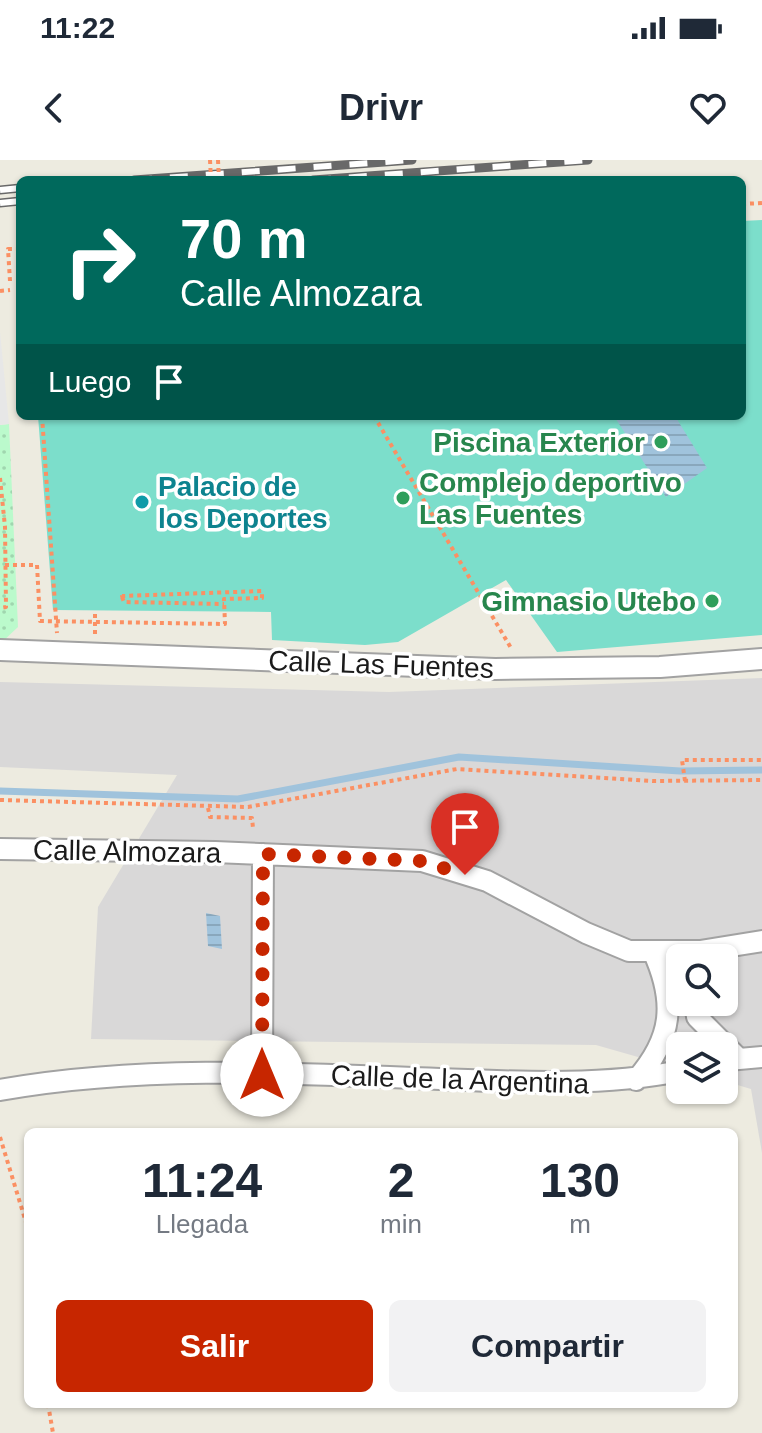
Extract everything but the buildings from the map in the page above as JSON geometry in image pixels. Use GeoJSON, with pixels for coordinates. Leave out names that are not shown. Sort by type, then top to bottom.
{"type":"FeatureCollection","features":[{"type":"Feature","properties":{"kind":"street","name":"Calle Las Fuentes"},"geometry":{"type":"LineString","coordinates":[[10,651],[523,668],[660,667],[762,659]]}},
{"type":"Feature","properties":{"kind":"street","name":"Calle Almozara"},"geometry":{"type":"LineString","coordinates":[[0,849],[263,854],[422,861],[487,881],[586,933],[629,951],[666,952]]}},
{"type":"Feature","properties":{"kind":"street"},"geometry":{"type":"LineString","coordinates":[[262,1075],[263,854]]}},
{"type":"Feature","properties":{"kind":"street","name":"Calle Almozara"},"geometry":{"type":"LineString","coordinates":[[738,947],[762,941]]}},
{"type":"Feature","properties":{"kind":"street"},"geometry":{"type":"LineString","coordinates":[[636,1080],[661,1049],[666,1026],[664,987],[653,951]]}},
{"type":"Feature","properties":{"kind":"street"},"geometry":{"type":"LineString","coordinates":[[697,1016],[709,1032]]}},
{"type":"Feature","properties":{"kind":"street"},"geometry":{"type":"LineString","coordinates":[[738,1059],[762,1057]]}},
{"type":"Feature","properties":{"kind":"street","name":"Calle de la Argentina"},"geometry":{"type":"LineString","coordinates":[[0,1090],[67,1078],[262,1075],[604,1083],[666,1074]]}},
{"type":"Feature","properties":{"kind":"path"},"geometry":{"type":"LineString","coordinates":[[0,249],[16,249]]}},
{"type":"Feature","properties":{"kind":"path"},"geometry":{"type":"LineString","coordinates":[[8,249],[10,281]]}},
{"type":"Feature","properties":{"kind":"path"},"geometry":{"type":"LineString","coordinates":[[0,291],[10,290]]}},
{"type":"Feature","properties":{"kind":"path"},"geometry":{"type":"LineString","coordinates":[[42,420],[57,635]]}},
{"type":"Feature","properties":{"kind":"path"},"geometry":{"type":"LineString","coordinates":[[376,420],[523,668]]}},
{"type":"Feature","properties":{"kind":"path"},"geometry":{"type":"LineString","coordinates":[[0,478],[6,607],[0,608]]}},
{"type":"Feature","properties":{"kind":"path"},"geometry":{"type":"LineString","coordinates":[[5,565],[37,565],[40,621],[225,624],[224,599],[262,598],[262,591],[122,594],[124,602],[224,604]]}},
{"type":"Feature","properties":{"kind":"path"},"geometry":{"type":"LineString","coordinates":[[95,611],[95,637]]}},
{"type":"Feature","properties":{"kind":"path"},"geometry":{"type":"LineString","coordinates":[[685,781],[682,760],[762,760]]}},
{"type":"Feature","properties":{"kind":"path"},"geometry":{"type":"LineString","coordinates":[[0,800],[248,807],[457,769],[685,781],[762,780]]}},
{"type":"Feature","properties":{"kind":"path"},"geometry":{"type":"LineString","coordinates":[[208,808],[210,817],[252,818],[253,828]]}},
{"type":"Feature","properties":{"kind":"path"},"geometry":{"type":"LineString","coordinates":[[0,1137],[24,1216]]}},
{"type":"Feature","properties":{"kind":"path"},"geometry":{"type":"LineString","coordinates":[[49,1408],[53,1433]]}},
{"type":"Feature","properties":{"kind":"shaded area","name":"Complejo deportivo Las Fuentes"},"geometry":{"type":"Polygon","coordinates":[[[762,220],[762,635],[557,652],[506,580],[398,642],[365,645],[272,640],[271,612],[53,610],[38,420],[746,420],[746,221],[762,220]]]}},
{"type":"Feature","properties":{"kind":"shaded area"},"geometry":{"type":"Polygon","coordinates":[[[0,332],[9,424],[0,425],[0,332]]]}},
{"type":"Feature","properties":{"kind":"shaded area","name":"Piscina Exterior"},"geometry":{"type":"Polygon","coordinates":[[[617,420],[677,420],[707,468],[666,497],[617,420]]]}},
{"type":"Feature","properties":{"kind":"shaded area"},"geometry":{"type":"Polygon","coordinates":[[[762,678],[762,1153],[751,1089],[738,1085],[738,1032],[666,1032],[666,1065],[596,1045],[91,1039],[98,907],[177,775],[0,767],[0,682],[389,692],[762,678]]]}},
{"type":"Feature","properties":{"kind":"shaded area"},"geometry":{"type":"Polygon","coordinates":[[[206,913],[220,916],[222,949],[208,946],[206,913]]]}},
{"type":"Feature","properties":{"kind":"green space"},"geometry":{"type":"Polygon","coordinates":[[[9,424],[18,627],[0,644],[0,425],[9,424]]]}},
{"type":"Feature","properties":{"kind":"waterway"},"geometry":{"type":"LineString","coordinates":[[0,791],[238,799],[459,757],[680,771],[762,770]]}},
{"type":"Feature","properties":{"kind":"railway"},"geometry":{"type":"LineString","coordinates":[[190,176],[412,160]]}},
{"type":"Feature","properties":{"kind":"railway"},"geometry":{"type":"LineString","coordinates":[[368,176],[588,160]]}},
{"type":"Feature","properties":{"kind":"railway"},"geometry":{"type":"LineString","coordinates":[[0,190],[16,188]]}},
{"type":"Feature","properties":{"kind":"railway"},"geometry":{"type":"LineString","coordinates":[[0,203],[16,201]]}},
{"type":"Feature","properties":{"kind":"place","name":"Piscina Exterior"},"geometry":{"type":"Point","coordinates":[661,442]}},
{"type":"Feature","properties":{"kind":"place","name":"Complejo deportivo Las Fuentes"},"geometry":{"type":"Point","coordinates":[403,498]}},
{"type":"Feature","properties":{"kind":"place","name":"Palacio de los Deportes"},"geometry":{"type":"Point","coordinates":[142,502]}},
{"type":"Feature","properties":{"kind":"place","name":"Gimnasio Utebo"},"geometry":{"type":"Point","coordinates":[712,601]}},
{"type":"Feature","properties":{"kind":"route"},"geometry":{"type":"LineString","coordinates":[[262,1075],[263,854],[422,861],[465,875]]}}]}
